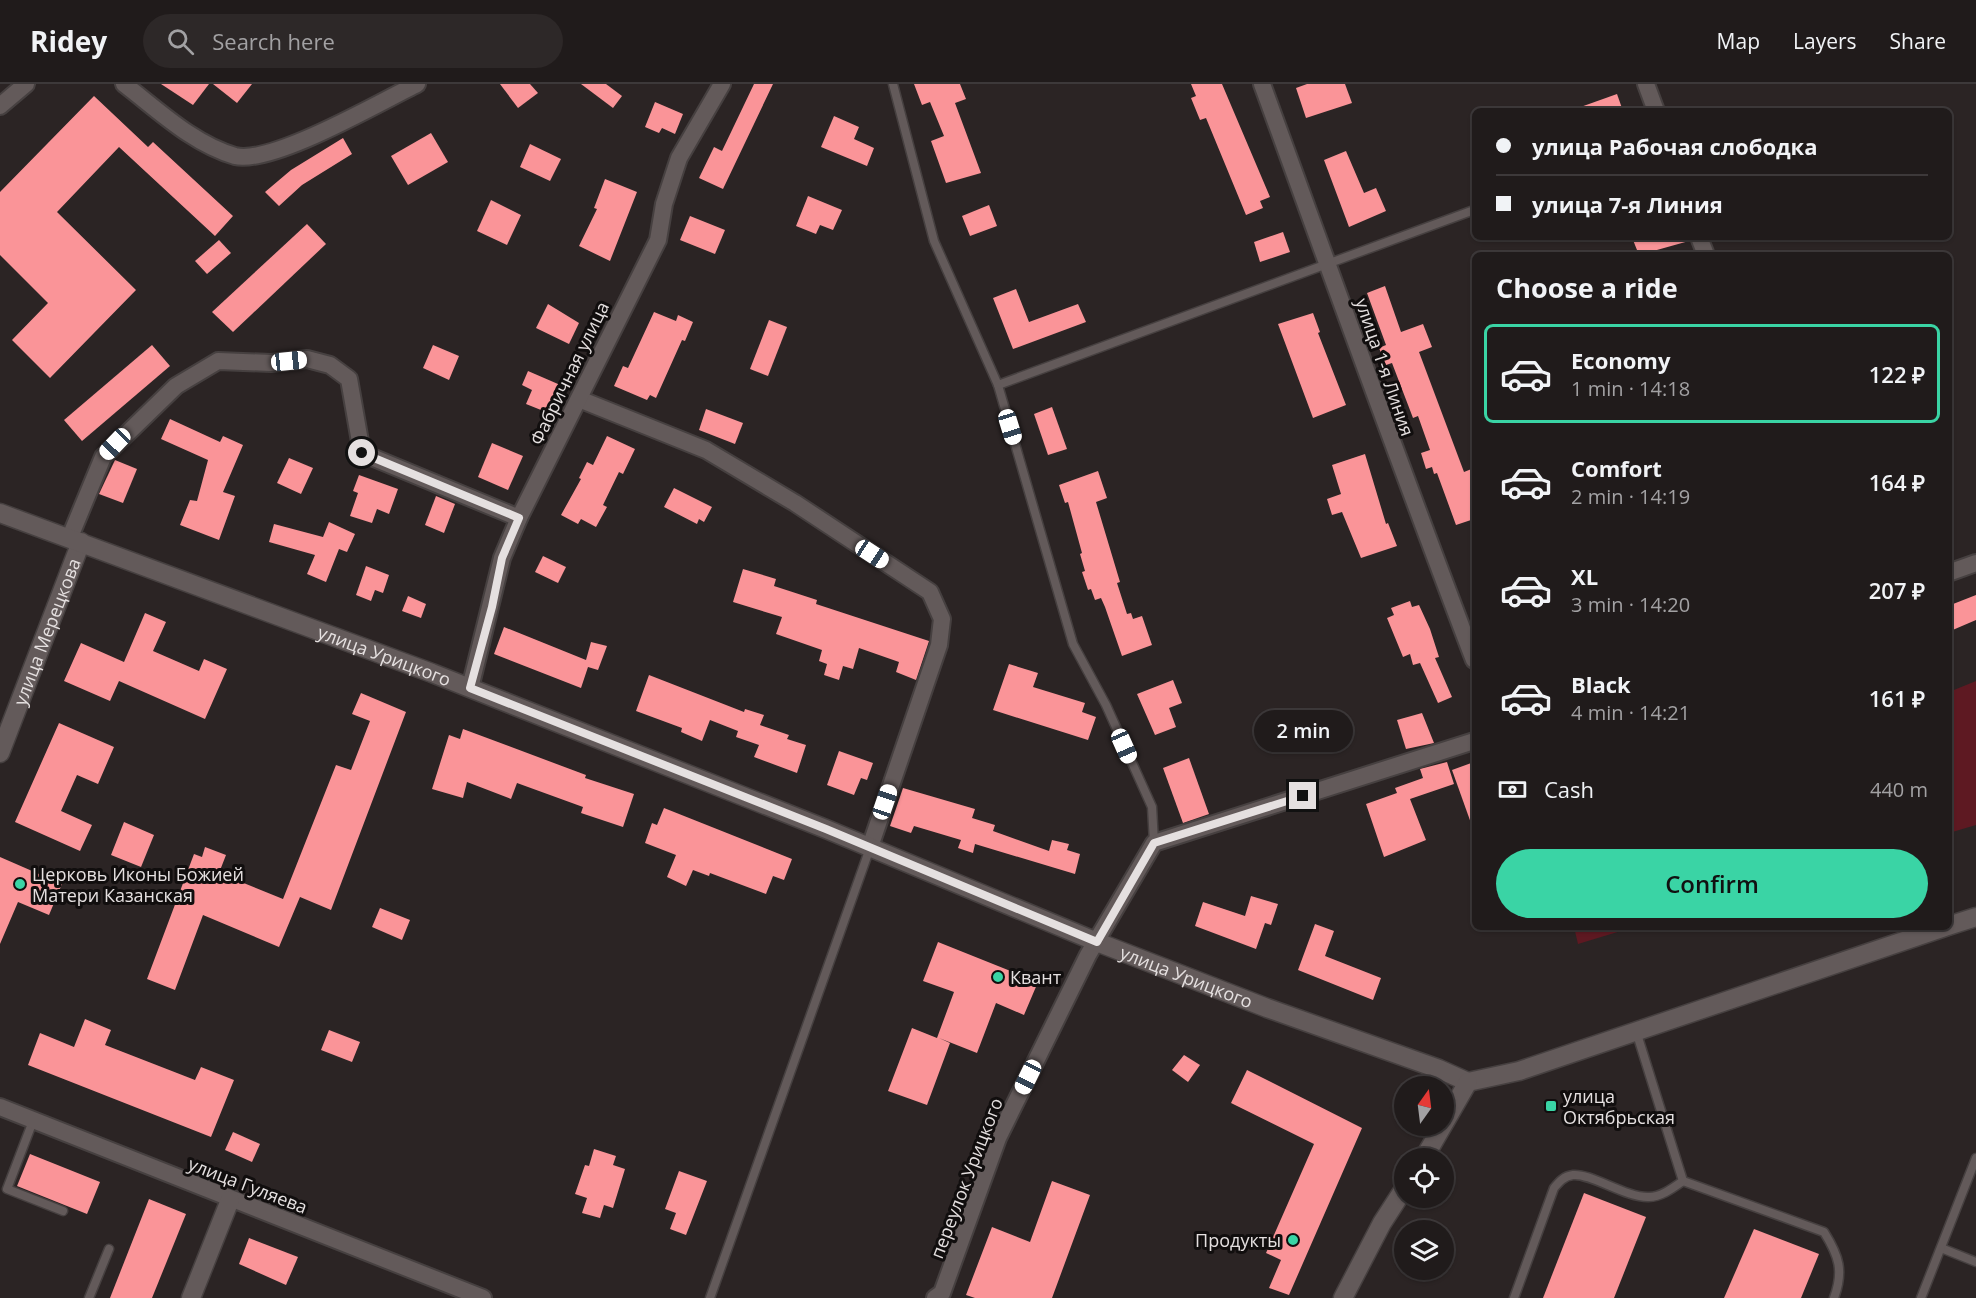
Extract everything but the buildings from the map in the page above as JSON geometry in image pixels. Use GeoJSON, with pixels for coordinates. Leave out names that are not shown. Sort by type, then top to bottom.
{"type":"FeatureCollection","features":[{"type":"Feature","properties":{"kind":"main road","name":"улица Урицкого"},"geometry":{"type":"LineString","coordinates":[[0,513],[470,688],[870,847],[1097,942],[1267,1008],[1439,1069],[1468,1082]]}},
{"type":"Feature","properties":{"kind":"main road","name":"улица Мерецкова"},"geometry":{"type":"LineString","coordinates":[[0,753],[76,540]]}},
{"type":"Feature","properties":{"kind":"main road"},"geometry":{"type":"LineString","coordinates":[[1952,924],[1976,917]]}},
{"type":"Feature","properties":{"kind":"main road"},"geometry":{"type":"LineString","coordinates":[[1430,1148],[1468,1082],[1520,1071],[1935,930]]}},
{"type":"Feature","properties":{"kind":"main road"},"geometry":{"type":"LineString","coordinates":[[191,1298],[230,1200]]}},
{"type":"Feature","properties":{"kind":"main road"},"geometry":{"type":"LineString","coordinates":[[1343,1298],[1394,1204]]}},
{"type":"Feature","properties":{"kind":"street"},"geometry":{"type":"LineString","coordinates":[[0,106],[26,84]]}},
{"type":"Feature","properties":{"kind":"street"},"geometry":{"type":"LineString","coordinates":[[124,84],[202,142],[237,156],[256,157],[296,143],[417,84]]}},
{"type":"Feature","properties":{"kind":"street","name":"Фабричная улица"},"geometry":{"type":"LineString","coordinates":[[470,688],[492,607],[502,558],[519,518],[658,240],[664,204],[679,158],[722,84]]}},
{"type":"Feature","properties":{"kind":"street","name":"улица 1-я Линия"},"geometry":{"type":"LineString","coordinates":[[1262,84],[1329,263],[1391,444],[1472,655]]}},
{"type":"Feature","properties":{"kind":"street"},"geometry":{"type":"LineString","coordinates":[[1646,84],[1655,108]]}},
{"type":"Feature","properties":{"kind":"street"},"geometry":{"type":"LineString","coordinates":[[76,540],[103,457],[176,386],[218,361],[271,363],[307,359],[330,365],[350,379],[362,453],[519,518]]}},
{"type":"Feature","properties":{"kind":"street"},"geometry":{"type":"LineString","coordinates":[[579,399],[706,450],[795,503],[930,592],[942,619],[939,645],[870,847]]}},
{"type":"Feature","properties":{"kind":"street"},"geometry":{"type":"LineString","coordinates":[[1952,571],[1976,562]]}},
{"type":"Feature","properties":{"kind":"street"},"geometry":{"type":"LineString","coordinates":[[1154,843],[1472,742]]}},
{"type":"Feature","properties":{"kind":"street","name":"переулок Урицкого"},"geometry":{"type":"LineString","coordinates":[[935,1298],[942,1293],[998,1138],[1097,942],[1154,843]]}},
{"type":"Feature","properties":{"kind":"street","name":"улица Гуляева"},"geometry":{"type":"LineString","coordinates":[[0,1107],[230,1200],[251,1206],[483,1298]]}},
{"type":"Feature","properties":{"kind":"lane"},"geometry":{"type":"LineString","coordinates":[[893,84],[896,103],[934,241],[998,385],[1073,644],[1106,705],[1152,807],[1154,843]]}},
{"type":"Feature","properties":{"kind":"lane"},"geometry":{"type":"LineString","coordinates":[[998,385],[1472,211]]}},
{"type":"Feature","properties":{"kind":"lane"},"geometry":{"type":"LineString","coordinates":[[710,1298],[870,847]]}},
{"type":"Feature","properties":{"kind":"lane"},"geometry":{"type":"LineString","coordinates":[[1636,1031],[1683,1181]]}},
{"type":"Feature","properties":{"kind":"lane"},"geometry":{"type":"LineString","coordinates":[[33,1121],[7,1189],[63,1211]]}},
{"type":"Feature","properties":{"kind":"lane"},"geometry":{"type":"LineString","coordinates":[[1921,1298],[1976,1158]]}},
{"type":"Feature","properties":{"kind":"lane"},"geometry":{"type":"LineString","coordinates":[[1514,1298],[1554,1188],[1562,1179],[1574,1174],[1628,1193],[1650,1198],[1668,1191],[1683,1181]]}},
{"type":"Feature","properties":{"kind":"lane"},"geometry":{"type":"LineString","coordinates":[[1683,1181],[1824,1232],[1841,1261],[1839,1283],[1834,1298]]}},
{"type":"Feature","properties":{"kind":"lane"},"geometry":{"type":"LineString","coordinates":[[1941,1248],[1976,1262]]}},
{"type":"Feature","properties":{"kind":"lane"},"geometry":{"type":"LineString","coordinates":[[89,1298],[109,1249]]}},
{"type":"Feature","properties":{"kind":"shaded area"},"geometry":{"type":"Polygon","coordinates":[[[1976,681],[1976,825],[1952,832],[1952,691],[1976,681]]]}},
{"type":"Feature","properties":{"kind":"shaded area"},"geometry":{"type":"Polygon","coordinates":[[[1575,930],[1624,930],[1578,944],[1575,930]]]}},
{"type":"Feature","properties":{"kind":"place","name":"Церковь Иконы Божией Матери Казанская"},"geometry":{"type":"Point","coordinates":[20,884]}},
{"type":"Feature","properties":{"kind":"place","name":"Квант"},"geometry":{"type":"Point","coordinates":[998,977]}},
{"type":"Feature","properties":{"kind":"place","name":"улица Октябрьская"},"geometry":{"type":"Point","coordinates":[1551,1106]}},
{"type":"Feature","properties":{"kind":"place","name":"Продукты"},"geometry":{"type":"Point","coordinates":[1293,1240]}},
{"type":"Feature","properties":{"kind":"route"},"geometry":{"type":"LineString","coordinates":[[362,453],[519,518],[502,558],[492,607],[470,688],[826,829],[1097,942],[1154,843],[1303,796]]}}]}
